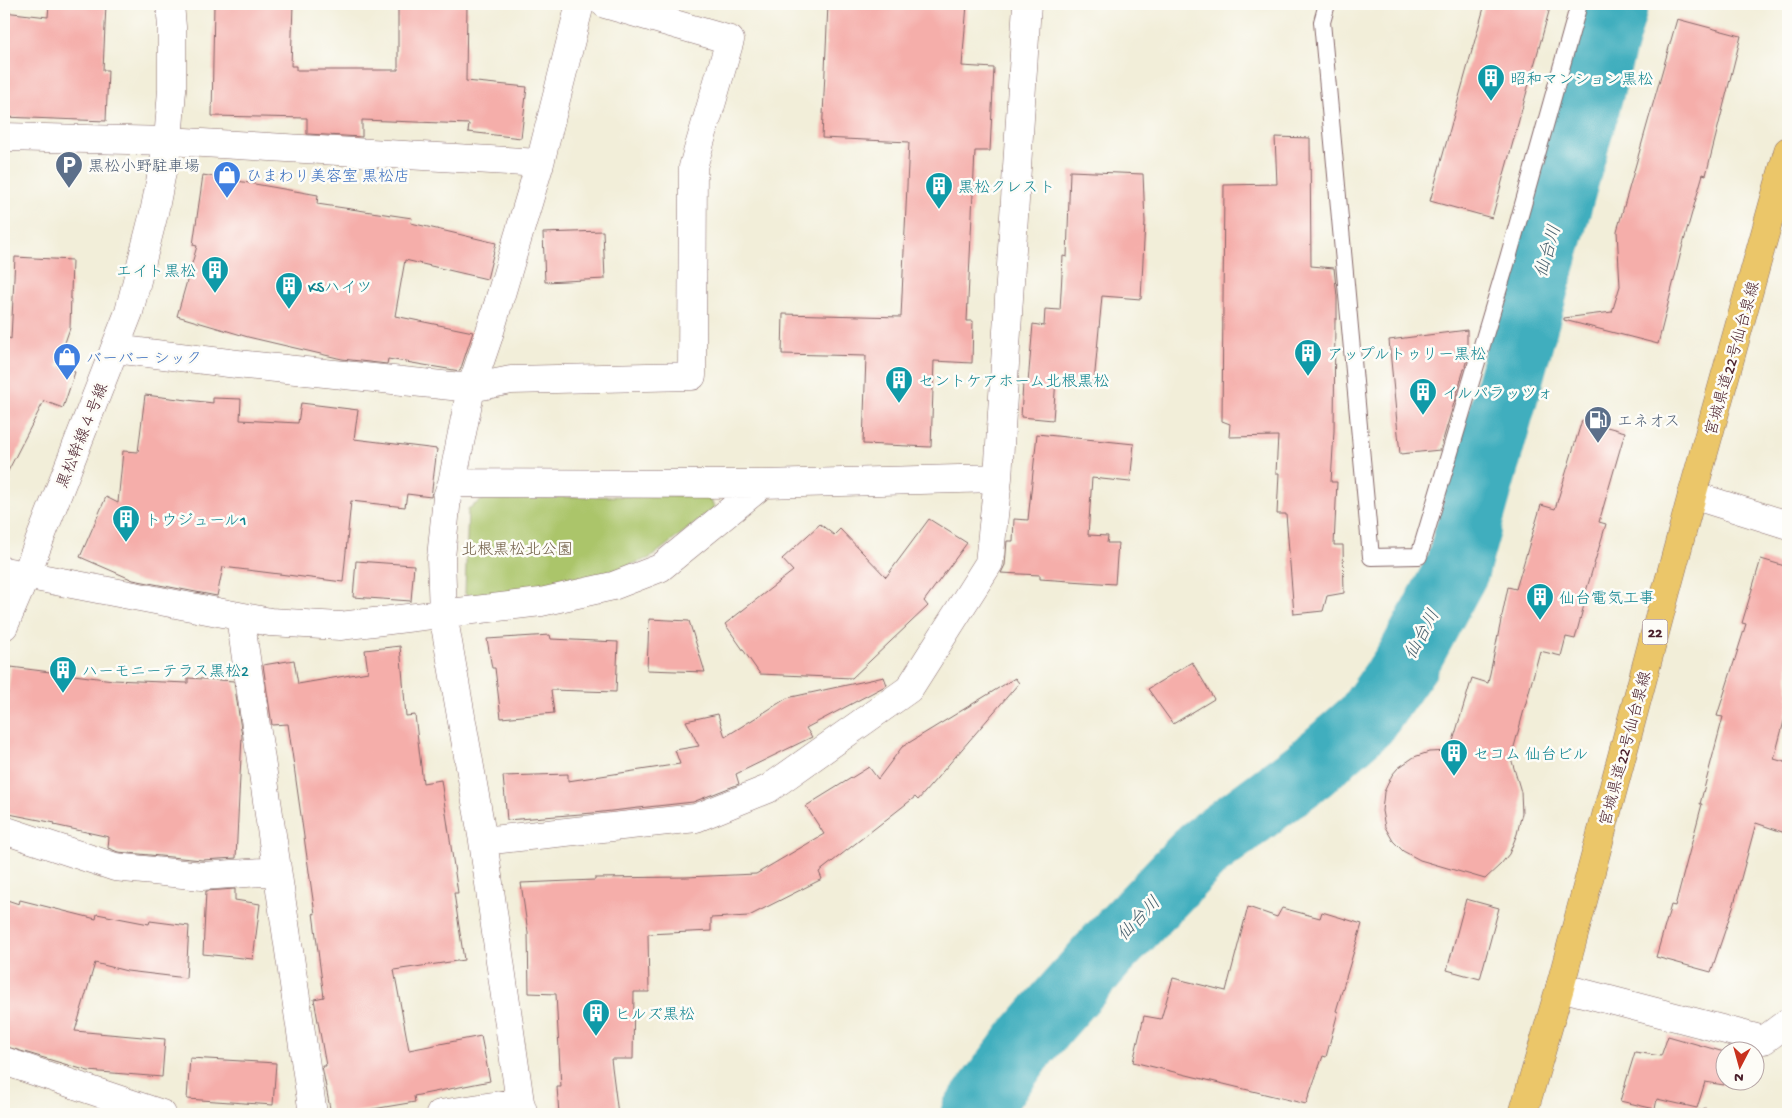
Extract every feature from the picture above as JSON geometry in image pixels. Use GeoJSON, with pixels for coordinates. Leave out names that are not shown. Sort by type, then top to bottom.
{"type":"FeatureCollection","features":[{"type":"Feature","properties":{"kind":"main road","name":"宮城県道22号仙台泉線"},"geometry":{"type":"LineString","coordinates":[[1524,1114],[1692,495],[1788,151]]}},
{"type":"Feature","properties":{"kind":"street","name":"黒松幹線４号線"},"geometry":{"type":"LineString","coordinates":[[4,626],[15,573],[115,349],[129,312],[154,213],[168,141],[172,90],[170,4]]}},
{"type":"Feature","properties":{"kind":"street"},"geometry":{"type":"LineString","coordinates":[[440,1114],[522,1108],[484,841],[443,614],[441,558],[447,497],[452,483],[471,388],[488,338],[540,163],[580,4]]}},
{"type":"Feature","properties":{"kind":"street"},"geometry":{"type":"LineString","coordinates":[[115,349],[237,364],[471,388],[510,380],[692,376],[693,168],[730,40],[605,4]]}},
{"type":"Feature","properties":{"kind":"street"},"geometry":{"type":"LineString","coordinates":[[484,841],[696,818],[768,789],[909,689],[989,562],[998,478],[1027,4]]}},
{"type":"Feature","properties":{"kind":"street"},"geometry":{"type":"LineString","coordinates":[[4,137],[168,141],[540,163]]}},
{"type":"Feature","properties":{"kind":"street"},"geometry":{"type":"LineString","coordinates":[[452,483],[763,484],[998,478]]}},
{"type":"Feature","properties":{"kind":"street"},"geometry":{"type":"LineString","coordinates":[[15,573],[270,622],[340,626],[443,614],[542,602],[613,586],[660,568],[763,484]]}},
{"type":"Feature","properties":{"kind":"street"},"geometry":{"type":"LineString","coordinates":[[1692,495],[1788,525]]}},
{"type":"Feature","properties":{"kind":"street"},"geometry":{"type":"LineString","coordinates":[[240,617],[313,1114]]}},
{"type":"Feature","properties":{"kind":"street"},"geometry":{"type":"LineString","coordinates":[[4,830],[115,867],[202,876],[277,871]]}},
{"type":"Feature","properties":{"kind":"street"},"geometry":{"type":"LineString","coordinates":[[1560,987],[1764,1040],[1788,1022]]}},
{"type":"Feature","properties":{"kind":"street"},"geometry":{"type":"LineString","coordinates":[[4,1061],[99,1104],[162,1114]]}},
{"type":"Feature","properties":{"kind":"lane"},"geometry":{"type":"LineString","coordinates":[[1327,4],[1322,22],[1371,557],[1420,556],[1508,258],[1579,4]]}},
{"type":"Feature","properties":{"kind":"path"},"geometry":{"type":"LineString","coordinates":[[1696,1114],[1704,1108],[1707,1114]]}},
{"type":"Feature","properties":{"kind":"path"},"geometry":{"type":"LineString","coordinates":[[1574,1114],[1582,1114]]}},
{"type":"Feature","properties":{"kind":"green space","name":"北根黒松北公園"},"geometry":{"type":"Polygon","coordinates":[[[708,495],[715,508],[650,558],[571,586],[481,599],[465,594],[468,509],[485,498],[708,495]]]}},
{"type":"Feature","properties":{"kind":"building"},"geometry":{"type":"Polygon","coordinates":[[[49,4],[106,4],[103,70],[108,70],[106,121],[4,117],[4,12],[48,17],[49,4]]]}},
{"type":"Feature","properties":{"kind":"building"},"geometry":{"type":"Polygon","coordinates":[[[214,4],[293,4],[291,66],[296,66],[296,70],[398,70],[398,4],[467,4],[466,81],[527,87],[521,138],[468,132],[469,124],[362,120],[362,137],[307,134],[307,118],[212,116],[214,4]]]}},
{"type":"Feature","properties":{"kind":"building"},"geometry":{"type":"Polygon","coordinates":[[[828,4],[967,4],[962,66],[994,68],[990,151],[975,151],[967,321],[973,321],[972,363],[934,361],[931,447],[863,444],[866,356],[782,354],[783,314],[901,317],[909,142],[822,138],[828,4]]]}},
{"type":"Feature","properties":{"kind":"building","name":"昭和マンション黒松"},"geometry":{"type":"Polygon","coordinates":[[[1485,4],[1551,4],[1492,218],[1430,201],[1485,4]]]}},
{"type":"Feature","properties":{"kind":"building"},"geometry":{"type":"Polygon","coordinates":[[[1677,19],[1741,36],[1706,175],[1703,174],[1658,344],[1564,320],[1564,318],[1612,312],[1620,286],[1617,231],[1677,19]]]}},
{"type":"Feature","properties":{"kind":"building"},"geometry":{"type":"Polygon","coordinates":[[[1275,137],[1310,138],[1311,266],[1334,268],[1337,297],[1331,482],[1337,482],[1334,545],[1343,545],[1344,593],[1327,596],[1323,611],[1294,614],[1286,514],[1277,514],[1279,473],[1276,473],[1278,436],[1229,437],[1230,424],[1222,421],[1224,185],[1277,184],[1275,137]]]}},
{"type":"Feature","properties":{"kind":"building"},"geometry":{"type":"Polygon","coordinates":[[[1070,171],[1143,174],[1145,222],[1141,299],[1102,296],[1094,383],[1056,379],[1053,420],[1021,417],[1023,383],[1028,383],[1033,324],[1044,326],[1045,309],[1060,310],[1063,256],[1067,257],[1070,171]]]}},
{"type":"Feature","properties":{"kind":"building"},"geometry":{"type":"Polygon","coordinates":[[[203,175],[318,195],[317,204],[412,218],[411,223],[496,243],[487,279],[405,260],[395,316],[473,332],[460,371],[388,359],[387,364],[342,359],[248,337],[177,316],[197,246],[193,245],[203,175]]]}},
{"type":"Feature","properties":{"kind":"building"},"geometry":{"type":"Polygon","coordinates":[[[603,231],[605,279],[545,282],[543,233],[603,231]]]}},
{"type":"Feature","properties":{"kind":"building"},"geometry":{"type":"Polygon","coordinates":[[[15,257],[72,260],[70,328],[57,366],[75,372],[63,408],[44,401],[4,479],[4,336],[11,339],[15,257]]]}},
{"type":"Feature","properties":{"kind":"building","name":"イルパラッツォ"},"geometry":{"type":"Polygon","coordinates":[[[1467,330],[1467,359],[1440,450],[1400,454],[1389,340],[1467,330]]]}},
{"type":"Feature","properties":{"kind":"building"},"geometry":{"type":"Polygon","coordinates":[[[145,395],[213,403],[213,398],[241,399],[240,420],[298,423],[301,403],[358,410],[354,439],[437,449],[431,497],[407,494],[405,507],[351,501],[343,582],[223,567],[217,596],[133,580],[80,557],[106,497],[118,503],[123,451],[138,452],[145,395]]]}},
{"type":"Feature","properties":{"kind":"building"},"geometry":{"type":"Polygon","coordinates":[[[1582,420],[1625,432],[1599,522],[1606,524],[1582,605],[1584,605],[1575,639],[1566,637],[1561,656],[1540,651],[1511,758],[1521,792],[1522,813],[1517,834],[1509,854],[1485,879],[1420,860],[1403,851],[1393,841],[1385,827],[1382,811],[1384,792],[1392,775],[1398,768],[1414,757],[1429,752],[1450,751],[1472,678],[1488,683],[1508,587],[1516,589],[1541,505],[1555,509],[1582,420]]]}},
{"type":"Feature","properties":{"kind":"building"},"geometry":{"type":"Polygon","coordinates":[[[1037,434],[1134,444],[1130,482],[1092,478],[1088,535],[1108,536],[1107,543],[1118,543],[1115,584],[1040,579],[1040,575],[1001,573],[1005,565],[1007,541],[1013,541],[1014,519],[1028,520],[1037,434]]]}},
{"type":"Feature","properties":{"kind":"building"},"geometry":{"type":"Polygon","coordinates":[[[929,519],[967,543],[924,601],[928,606],[852,678],[760,674],[725,624],[793,571],[782,559],[820,524],[834,535],[840,529],[886,577],[929,519]]]}},
{"type":"Feature","properties":{"kind":"building"},"geometry":{"type":"Polygon","coordinates":[[[1761,559],[1788,567],[1788,706],[1774,759],[1788,763],[1788,834],[1756,823],[1734,904],[1711,972],[1656,957],[1671,905],[1675,906],[1702,804],[1700,804],[1723,717],[1717,716],[1746,624],[1742,623],[1761,559]]]}},
{"type":"Feature","properties":{"kind":"building"},"geometry":{"type":"Polygon","coordinates":[[[356,561],[414,565],[411,601],[353,597],[356,561]]]}},
{"type":"Feature","properties":{"kind":"building"},"geometry":{"type":"Polygon","coordinates":[[[649,619],[689,621],[705,672],[647,670],[649,619]]]}},
{"type":"Feature","properties":{"kind":"building"},"geometry":{"type":"Polygon","coordinates":[[[550,635],[551,639],[618,642],[616,692],[551,690],[554,713],[501,718],[495,668],[492,668],[487,639],[550,635]]]}},
{"type":"Feature","properties":{"kind":"building"},"geometry":{"type":"Polygon","coordinates":[[[400,646],[406,716],[415,715],[423,783],[441,780],[458,893],[454,893],[464,960],[394,970],[409,1050],[481,1036],[490,1081],[414,1096],[415,1102],[343,1114],[331,1114],[322,1066],[326,1066],[314,999],[324,997],[313,913],[315,914],[288,724],[272,725],[263,665],[294,660],[298,684],[368,672],[365,650],[400,646]]]}},
{"type":"Feature","properties":{"kind":"building"},"geometry":{"type":"Polygon","coordinates":[[[1192,662],[1214,699],[1173,724],[1148,689],[1192,662]]]}},
{"type":"Feature","properties":{"kind":"building"},"geometry":{"type":"Polygon","coordinates":[[[11,667],[113,680],[188,683],[188,678],[234,681],[242,736],[236,858],[202,860],[118,852],[108,848],[109,837],[54,825],[55,823],[4,813],[4,723],[11,667]]]}},
{"type":"Feature","properties":{"kind":"building"},"geometry":{"type":"Polygon","coordinates":[[[884,677],[887,685],[806,728],[812,737],[736,774],[739,784],[693,802],[507,820],[503,776],[568,774],[568,781],[680,764],[675,750],[699,746],[686,721],[718,714],[725,737],[787,698],[884,677]]]}},
{"type":"Feature","properties":{"kind":"building"},"geometry":{"type":"Polygon","coordinates":[[[1015,678],[1019,683],[918,800],[915,797],[819,872],[822,879],[749,916],[711,918],[711,931],[648,934],[649,992],[634,992],[633,1059],[611,1059],[618,1114],[559,1114],[557,1087],[561,1087],[556,994],[529,993],[528,933],[521,883],[595,880],[595,878],[756,874],[824,834],[806,806],[869,767],[878,779],[902,747],[1015,678]]]}},
{"type":"Feature","properties":{"kind":"building"},"geometry":{"type":"Polygon","coordinates":[[[235,889],[235,900],[260,904],[253,959],[203,954],[206,891],[235,889]]]}},
{"type":"Feature","properties":{"kind":"building"},"geometry":{"type":"Polygon","coordinates":[[[4,899],[19,904],[20,900],[96,919],[97,914],[149,924],[150,921],[189,926],[186,978],[127,971],[95,963],[75,1031],[165,1039],[162,1077],[88,1071],[4,1046],[4,899]]]}},
{"type":"Feature","properties":{"kind":"building"},"geometry":{"type":"Polygon","coordinates":[[[1466,899],[1499,908],[1480,979],[1447,970],[1466,899]]]}},
{"type":"Feature","properties":{"kind":"building"},"geometry":{"type":"Polygon","coordinates":[[[1248,907],[1277,917],[1282,908],[1320,918],[1322,912],[1362,924],[1336,1011],[1338,1012],[1326,1057],[1323,1056],[1306,1104],[1133,1062],[1144,1016],[1161,1019],[1173,978],[1226,991],[1248,907]]]}},
{"type":"Feature","properties":{"kind":"building"},"geometry":{"type":"Polygon","coordinates":[[[1668,1036],[1714,1049],[1714,1083],[1705,1082],[1697,1108],[1657,1099],[1655,1109],[1620,1101],[1635,1052],[1661,1056],[1668,1036]]]}},
{"type":"Feature","properties":{"kind":"building"},"geometry":{"type":"Polygon","coordinates":[[[190,1058],[276,1063],[273,1105],[187,1099],[190,1058]]]}},
{"type":"Feature","properties":{"kind":"waterway","name":"仙台川"},"geometry":{"type":"LineString","coordinates":[[973,1114],[1026,1043],[1108,949],[1203,849],[1309,770],[1366,720],[1408,660],[1457,569],[1616,4]]}},
{"type":"Feature","properties":{"kind":"place","name":"昭和マンション黒松"},"geometry":{"type":"Point","coordinates":[1491,102]}},
{"type":"Feature","properties":{"kind":"place","name":"黒松小野駐車場"},"geometry":{"type":"Point","coordinates":[69,189]}},
{"type":"Feature","properties":{"kind":"place","name":"ひまわり美容室 黒松店"},"geometry":{"type":"Point","coordinates":[227,199]}},
{"type":"Feature","properties":{"kind":"place","name":"黒松クレスト"},"geometry":{"type":"Point","coordinates":[939,210]}},
{"type":"Feature","properties":{"kind":"place","name":"エイト黒松"},"geometry":{"type":"Point","coordinates":[215,294]}},
{"type":"Feature","properties":{"kind":"place","name":"KSハイツ"},"geometry":{"type":"Point","coordinates":[289,310]}},
{"type":"Feature","properties":{"kind":"place","name":"アップルトゥリー黒松"},"geometry":{"type":"Point","coordinates":[1308,377]}},
{"type":"Feature","properties":{"kind":"place","name":"バーバー シック"},"geometry":{"type":"Point","coordinates":[67,381]}},
{"type":"Feature","properties":{"kind":"place","name":"セントケアホーム北根黒松"},"geometry":{"type":"Point","coordinates":[899,404]}},
{"type":"Feature","properties":{"kind":"place","name":"イルパラッツォ"},"geometry":{"type":"Point","coordinates":[1423,416]}},
{"type":"Feature","properties":{"kind":"place","name":"エネオス"},"geometry":{"type":"Point","coordinates":[1598,444]}},
{"type":"Feature","properties":{"kind":"place","name":"トウジュール1"},"geometry":{"type":"Point","coordinates":[126,543]}},
{"type":"Feature","properties":{"kind":"place","name":"仙台電気工事"},"geometry":{"type":"Point","coordinates":[1540,621]}},
{"type":"Feature","properties":{"kind":"place","name":"ハーモニーテラス黒松2"},"geometry":{"type":"Point","coordinates":[63,694]}},
{"type":"Feature","properties":{"kind":"place","name":"セコム 仙台ビル"},"geometry":{"type":"Point","coordinates":[1454,777]}},
{"type":"Feature","properties":{"kind":"place","name":"ヒルズ黒松"},"geometry":{"type":"Point","coordinates":[596,1037]}}]}
